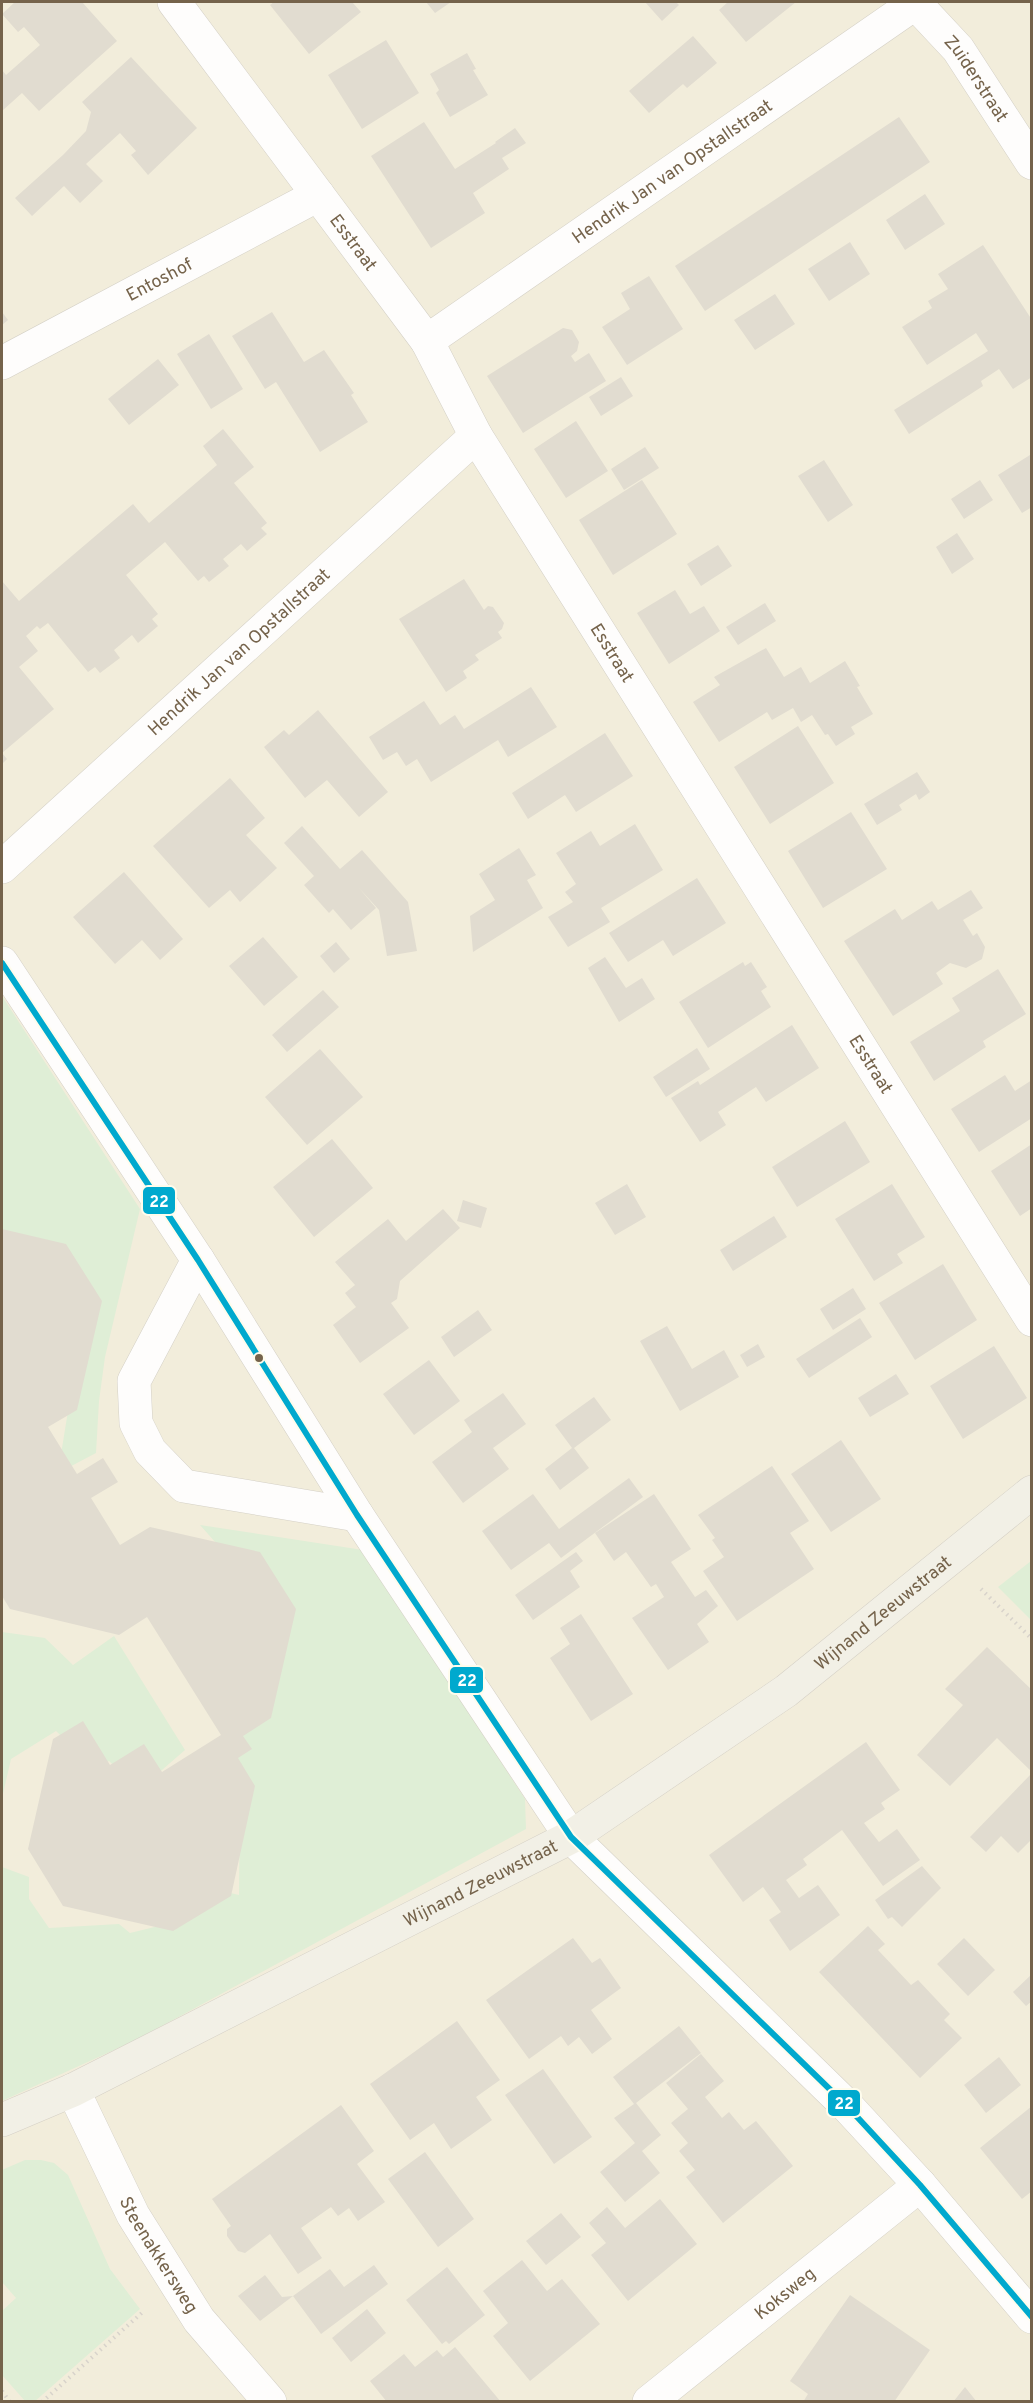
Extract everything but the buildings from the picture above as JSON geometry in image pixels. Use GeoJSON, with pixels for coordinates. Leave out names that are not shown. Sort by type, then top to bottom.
{"type":"FeatureCollection","features":[{"type":"Feature","properties":{"kind":"main road","name":"Wijnand Zeeuwstraat"},"geometry":{"type":"LineString","coordinates":[[2,2120],[73,2090],[571,1837],[786,1691],[1032,1492]]}},
{"type":"Feature","properties":{"kind":"street","name":"Esstraat"},"geometry":{"type":"LineString","coordinates":[[174,2],[427,341],[476,436],[1032,1320]]}},
{"type":"Feature","properties":{"kind":"street","name":"Zuiderstraat"},"geometry":{"type":"LineString","coordinates":[[916,2],[958,49],[1032,163]]}},
{"type":"Feature","properties":{"kind":"street","name":"Hendrik Jan van Opstallstraat"},"geometry":{"type":"LineString","coordinates":[[427,341],[916,2]]}},
{"type":"Feature","properties":{"kind":"street","name":"Entoshof"},"geometry":{"type":"LineString","coordinates":[[2,363],[318,195]]}},
{"type":"Feature","properties":{"kind":"street","name":"Hendrik Jan van Opstallstraat"},"geometry":{"type":"LineString","coordinates":[[2,867],[476,436]]}},
{"type":"Feature","properties":{"kind":"street"},"geometry":{"type":"LineString","coordinates":[[2,963],[198,1260],[357,1515],[571,1837],[847,2106],[920,2185],[1032,2317]]}},
{"type":"Feature","properties":{"kind":"street"},"geometry":{"type":"LineString","coordinates":[[198,1260],[134,1382],[136,1423],[150,1451],[184,1486],[357,1515]]}},
{"type":"Feature","properties":{"kind":"street","name":"Steenakkersweg"},"geometry":{"type":"LineString","coordinates":[[73,2090],[133,2215],[199,2320],[270,2402]]}},
{"type":"Feature","properties":{"kind":"street","name":"Koksweg"},"geometry":{"type":"LineString","coordinates":[[649,2402],[920,2185]]}},
{"type":"Feature","properties":{"kind":"path"},"geometry":{"type":"LineString","coordinates":[[949,1558],[1032,1639]]}},
{"type":"Feature","properties":{"kind":"path"},"geometry":{"type":"LineString","coordinates":[[42,2402],[176,2283]]}},
{"type":"Feature","properties":{"kind":"path"},"geometry":{"type":"LineString","coordinates":[[2,2391],[10,2402]]}},
{"type":"Feature","properties":{"kind":"shaded area"},"geometry":{"type":"Polygon","coordinates":[[[2,2],[1031,2],[1031,2401],[2,2401],[2,2]]]}},
{"type":"Feature","properties":{"kind":"green space"},"geometry":{"type":"Polygon","coordinates":[[[2,996],[140,1209],[105,1357],[99,1401],[96,1453],[58,1473],[82,1324],[24,1252],[2,1246],[2,996]]]}},
{"type":"Feature","properties":{"kind":"green space"},"geometry":{"type":"Polygon","coordinates":[[[200,1525],[363,1550],[525,1799],[526,1829],[136,2040],[2,2101],[2,1867],[29,1877],[29,1899],[49,1928],[119,1924],[130,1933],[171,1923],[205,1887],[239,1895],[240,1791],[226,1749],[257,1589],[200,1525]]]}},
{"type":"Feature","properties":{"kind":"green space"},"geometry":{"type":"Polygon","coordinates":[[[1031,1561],[1031,1620],[998,1587],[1031,1561]]]}},
{"type":"Feature","properties":{"kind":"green space"},"geometry":{"type":"Polygon","coordinates":[[[2,1632],[45,1638],[73,1665],[114,1636],[185,1750],[139,1790],[109,1761],[97,1770],[56,1731],[11,1759],[2,1798],[2,1632]]]}},
{"type":"Feature","properties":{"kind":"green space"},"geometry":{"type":"Polygon","coordinates":[[[25,2160],[54,2163],[68,2175],[110,2269],[140,2309],[34,2402],[25,2401],[2,2375],[2,2311],[16,2298],[2,2282],[2,2170],[25,2160]]]}},
{"type":"Feature","properties":{"kind":"transit line","name":"22"},"geometry":{"type":"LineString","coordinates":[[2,963],[198,1260],[357,1515],[571,1837],[847,2106],[920,2185],[1032,2317]]}}]}
